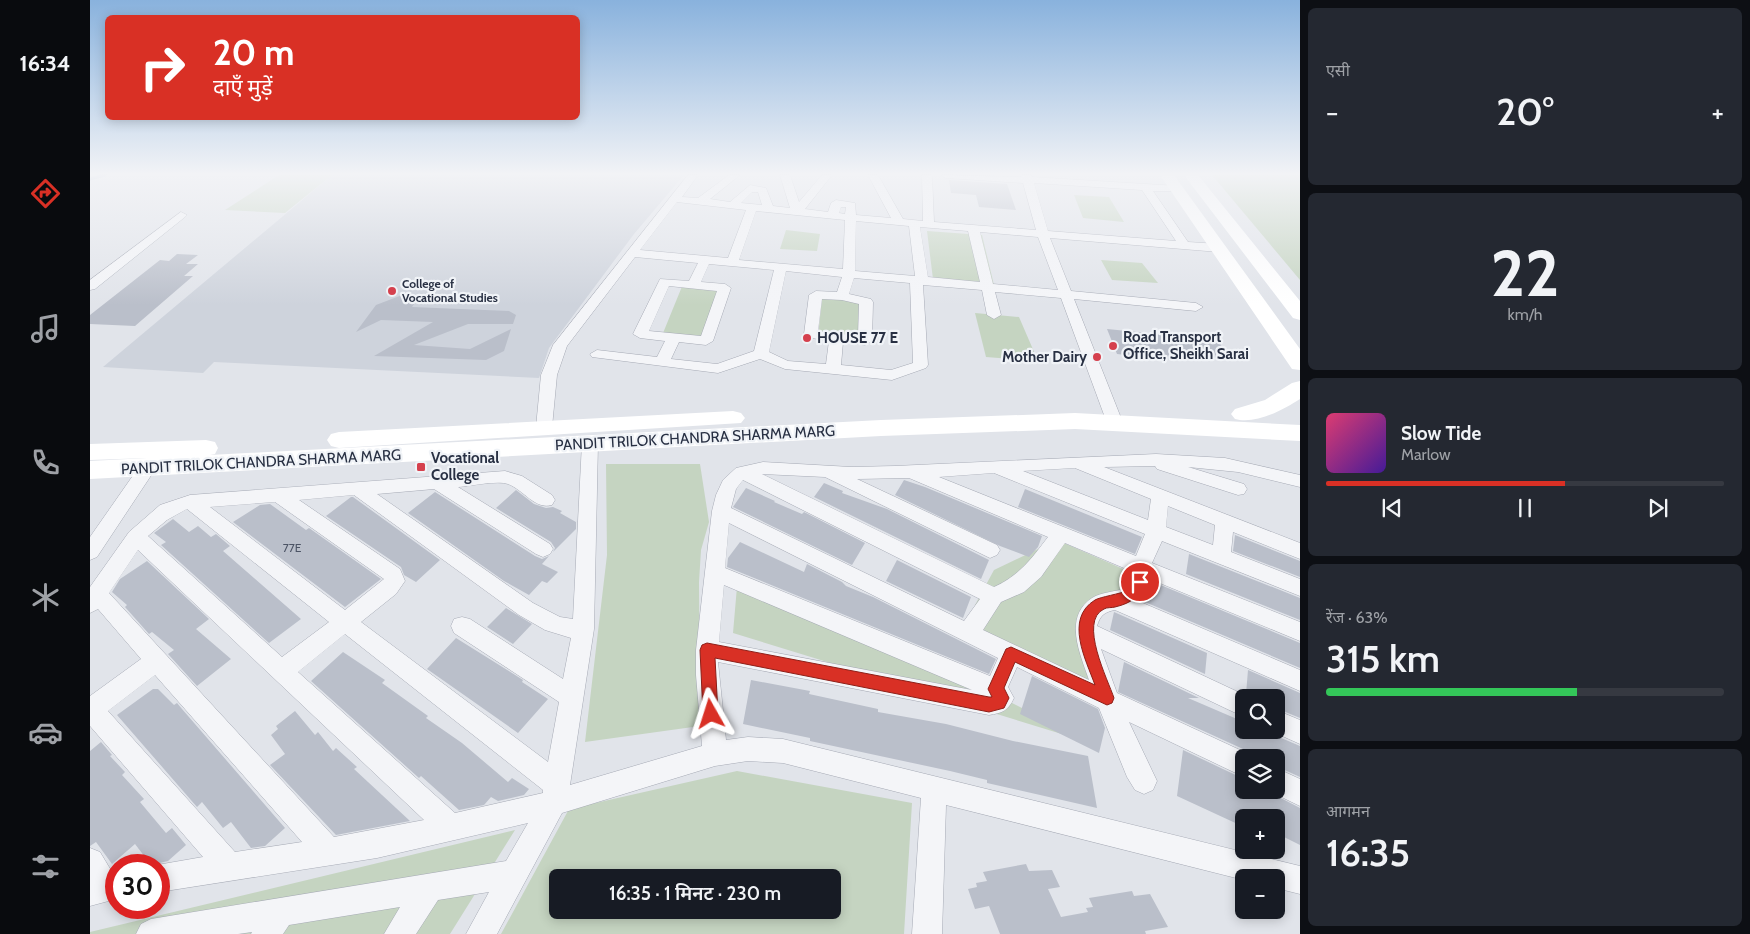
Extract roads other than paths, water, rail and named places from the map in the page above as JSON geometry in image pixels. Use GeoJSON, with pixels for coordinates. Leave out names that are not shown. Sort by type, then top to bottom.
{"type":"FeatureCollection","features":[{"type":"Feature","properties":{"kind":"main road"},"geometry":{"type":"LineString","coordinates":[[1198,219],[1300,364]]}},
{"type":"Feature","properties":{"kind":"main road"},"geometry":{"type":"LineString","coordinates":[[1226,219],[1300,314]]}},
{"type":"Feature","properties":{"kind":"main road"},"geometry":{"type":"LineString","coordinates":[[1242,414],[1268,408],[1281,402],[1300,388]]}},
{"type":"Feature","properties":{"kind":"main road","name":"PANDIT TRILOK CHANDRA SHARMA MARG"},"geometry":{"type":"LineString","coordinates":[[90,452],[230,447],[544,427],[1009,406],[1111,414],[1260,431],[1300,433]]}},
{"type":"Feature","properties":{"kind":"main road","name":"PANDIT TRILOK CHANDRA SHARMA MARG"},"geometry":{"type":"LineString","coordinates":[[90,470],[881,428],[1075,420],[1111,414],[1242,414],[1300,417]]}},
{"type":"Feature","properties":{"kind":"main road"},"geometry":{"type":"LineString","coordinates":[[1260,431],[1300,438]]}},
{"type":"Feature","properties":{"kind":"street"},"geometry":{"type":"LineString","coordinates":[[90,286],[176,219]]}},
{"type":"Feature","properties":{"kind":"street"},"geometry":{"type":"LineString","coordinates":[[544,427],[549,375],[560,345],[660,219]]}},
{"type":"Feature","properties":{"kind":"street"},"geometry":{"type":"LineString","coordinates":[[732,263],[748,219]]}},
{"type":"Feature","properties":{"kind":"street"},"geometry":{"type":"LineString","coordinates":[[842,296],[849,275],[852,219]]}},
{"type":"Feature","properties":{"kind":"street"},"geometry":{"type":"LineString","coordinates":[[859,219],[1219,248]]}},
{"type":"Feature","properties":{"kind":"street"},"geometry":{"type":"LineString","coordinates":[[929,219],[929,225]]}},
{"type":"Feature","properties":{"kind":"street"},"geometry":{"type":"LineString","coordinates":[[1038,219],[1042,234],[1111,414]]}},
{"type":"Feature","properties":{"kind":"street"},"geometry":{"type":"LineString","coordinates":[[1166,219],[1185,246]]}},
{"type":"Feature","properties":{"kind":"street"},"geometry":{"type":"LineString","coordinates":[[597,354],[718,369],[761,354],[785,365],[892,375],[921,365],[919,281],[914,224]]}},
{"type":"Feature","properties":{"kind":"street"},"geometry":{"type":"LineString","coordinates":[[973,228],[994,315]]}},
{"type":"Feature","properties":{"kind":"street"},"geometry":{"type":"LineString","coordinates":[[633,253],[1196,307]]}},
{"type":"Feature","properties":{"kind":"street"},"geometry":{"type":"LineString","coordinates":[[693,285],[705,260]]}},
{"type":"Feature","properties":{"kind":"street"},"geometry":{"type":"LineString","coordinates":[[761,354],[781,268]]}},
{"type":"Feature","properties":{"kind":"street"},"geometry":{"type":"LineString","coordinates":[[666,282],[693,285],[724,288],[706,341],[640,334],[666,282]]}},
{"type":"Feature","properties":{"kind":"street"},"geometry":{"type":"LineString","coordinates":[[816,295],[842,296],[866,302],[865,341],[811,334],[816,295]]}},
{"type":"Feature","properties":{"kind":"street"},"geometry":{"type":"LineString","coordinates":[[662,362],[674,338]]}},
{"type":"Feature","properties":{"kind":"street"},"geometry":{"type":"LineString","coordinates":[[833,369],[836,338]]}},
{"type":"Feature","properties":{"kind":"street"},"geometry":{"type":"LineString","coordinates":[[481,934],[516,873],[556,793],[583,629],[590,444]]}},
{"type":"Feature","properties":{"kind":"street"},"geometry":{"type":"LineString","coordinates":[[1146,460],[1238,489]]}},
{"type":"Feature","properties":{"kind":"street"},"geometry":{"type":"LineString","coordinates":[[715,754],[707,675],[707,650],[723,498],[730,483],[742,472],[764,468],[827,473],[908,471],[1146,460],[1201,461],[1239,466],[1300,481]]}},
{"type":"Feature","properties":{"kind":"street"},"geometry":{"type":"LineString","coordinates":[[1076,463],[1300,551]]}},
{"type":"Feature","properties":{"kind":"street"},"geometry":{"type":"LineString","coordinates":[[995,467],[1300,588]]}},
{"type":"Feature","properties":{"kind":"street"},"geometry":{"type":"LineString","coordinates":[[90,552],[147,468]]}},
{"type":"Feature","properties":{"kind":"street"},"geometry":{"type":"LineString","coordinates":[[908,471],[1300,632]]}},
{"type":"Feature","properties":{"kind":"street"},"geometry":{"type":"LineString","coordinates":[[742,472],[994,596]]}},
{"type":"Feature","properties":{"kind":"street"},"geometry":{"type":"LineString","coordinates":[[827,473],[990,550]]}},
{"type":"Feature","properties":{"kind":"street"},"geometry":{"type":"LineString","coordinates":[[329,852],[156,661],[93,600],[136,537],[151,520],[176,504],[277,494],[505,477],[516,480],[546,500]]}},
{"type":"Feature","properties":{"kind":"street"},"geometry":{"type":"LineString","coordinates":[[436,482],[543,549]]}},
{"type":"Feature","properties":{"kind":"street"},"geometry":{"type":"LineString","coordinates":[[358,488],[526,609],[567,630],[583,629]]}},
{"type":"Feature","properties":{"kind":"street"},"geometry":{"type":"LineString","coordinates":[[277,494],[393,575],[395,581],[389,588],[282,671]]}},
{"type":"Feature","properties":{"kind":"street"},"geometry":{"type":"LineString","coordinates":[[1144,781],[1136,768],[1107,698],[1085,631],[1090,614],[1100,604],[1116,601],[1134,594],[1140,582],[1141,566],[1156,532],[1160,497]]}},
{"type":"Feature","properties":{"kind":"street"},"geometry":{"type":"LineString","coordinates":[[190,502],[556,793]]}},
{"type":"Feature","properties":{"kind":"street"},"geometry":{"type":"LineString","coordinates":[[721,511],[968,634],[1107,698],[1235,761]]}},
{"type":"Feature","properties":{"kind":"street"},"geometry":{"type":"LineString","coordinates":[[1221,558],[1225,522]]}},
{"type":"Feature","properties":{"kind":"street"},"geometry":{"type":"LineString","coordinates":[[968,634],[994,596],[1017,586],[1034,571],[1061,534]]}},
{"type":"Feature","properties":{"kind":"street"},"geometry":{"type":"LineString","coordinates":[[136,537],[451,827]]}},
{"type":"Feature","properties":{"kind":"street"},"geometry":{"type":"LineString","coordinates":[[707,650],[989,704],[998,703],[1002,698],[996,689],[716,572]]}},
{"type":"Feature","properties":{"kind":"street"},"geometry":{"type":"LineString","coordinates":[[1116,601],[1300,681]]}},
{"type":"Feature","properties":{"kind":"street"},"geometry":{"type":"LineString","coordinates":[[462,626],[571,698]]}},
{"type":"Feature","properties":{"kind":"street"},"geometry":{"type":"LineString","coordinates":[[1085,631],[1235,702]]}},
{"type":"Feature","properties":{"kind":"street"},"geometry":{"type":"LineString","coordinates":[[996,689],[1011,654]]}},
{"type":"Feature","properties":{"kind":"street"},"geometry":{"type":"LineString","coordinates":[[156,661],[90,709],[230,868]]}},
{"type":"Feature","properties":{"kind":"street"},"geometry":{"type":"LineString","coordinates":[[1285,725],[1300,732]]}},
{"type":"Feature","properties":{"kind":"street"},"geometry":{"type":"LineString","coordinates":[[170,876],[377,844],[451,827],[556,793],[715,754],[748,749],[783,751],[1300,880]]}},
{"type":"Feature","properties":{"kind":"street"},"geometry":{"type":"LineString","coordinates":[[1285,786],[1300,793]]}},
{"type":"Feature","properties":{"kind":"street"},"geometry":{"type":"LineString","coordinates":[[927,934],[934,788]]}},
{"type":"Feature","properties":{"kind":"street"},"geometry":{"type":"LineString","coordinates":[[90,862],[104,888]]}},
{"type":"Feature","properties":{"kind":"street"},"geometry":{"type":"LineString","coordinates":[[151,934],[274,923],[430,887],[516,873]]}},
{"type":"Feature","properties":{"kind":"street"},"geometry":{"type":"LineString","coordinates":[[399,934],[430,887]]}},
{"type":"Feature","properties":{"kind":"place","name":"College of Vocational Studies"},"geometry":{"type":"Point","coordinates":[392,291]}},
{"type":"Feature","properties":{"kind":"place","name":"HOUSE 77 E"},"geometry":{"type":"Point","coordinates":[807,338]}},
{"type":"Feature","properties":{"kind":"place","name":"Road Transport Office, Sheikh Sarai"},"geometry":{"type":"Point","coordinates":[1113,346]}},
{"type":"Feature","properties":{"kind":"place","name":"Mother Dairy"},"geometry":{"type":"Point","coordinates":[1097,357]}},
{"type":"Feature","properties":{"kind":"place","name":"Vocational College"},"geometry":{"type":"Point","coordinates":[421,467]}}]}
